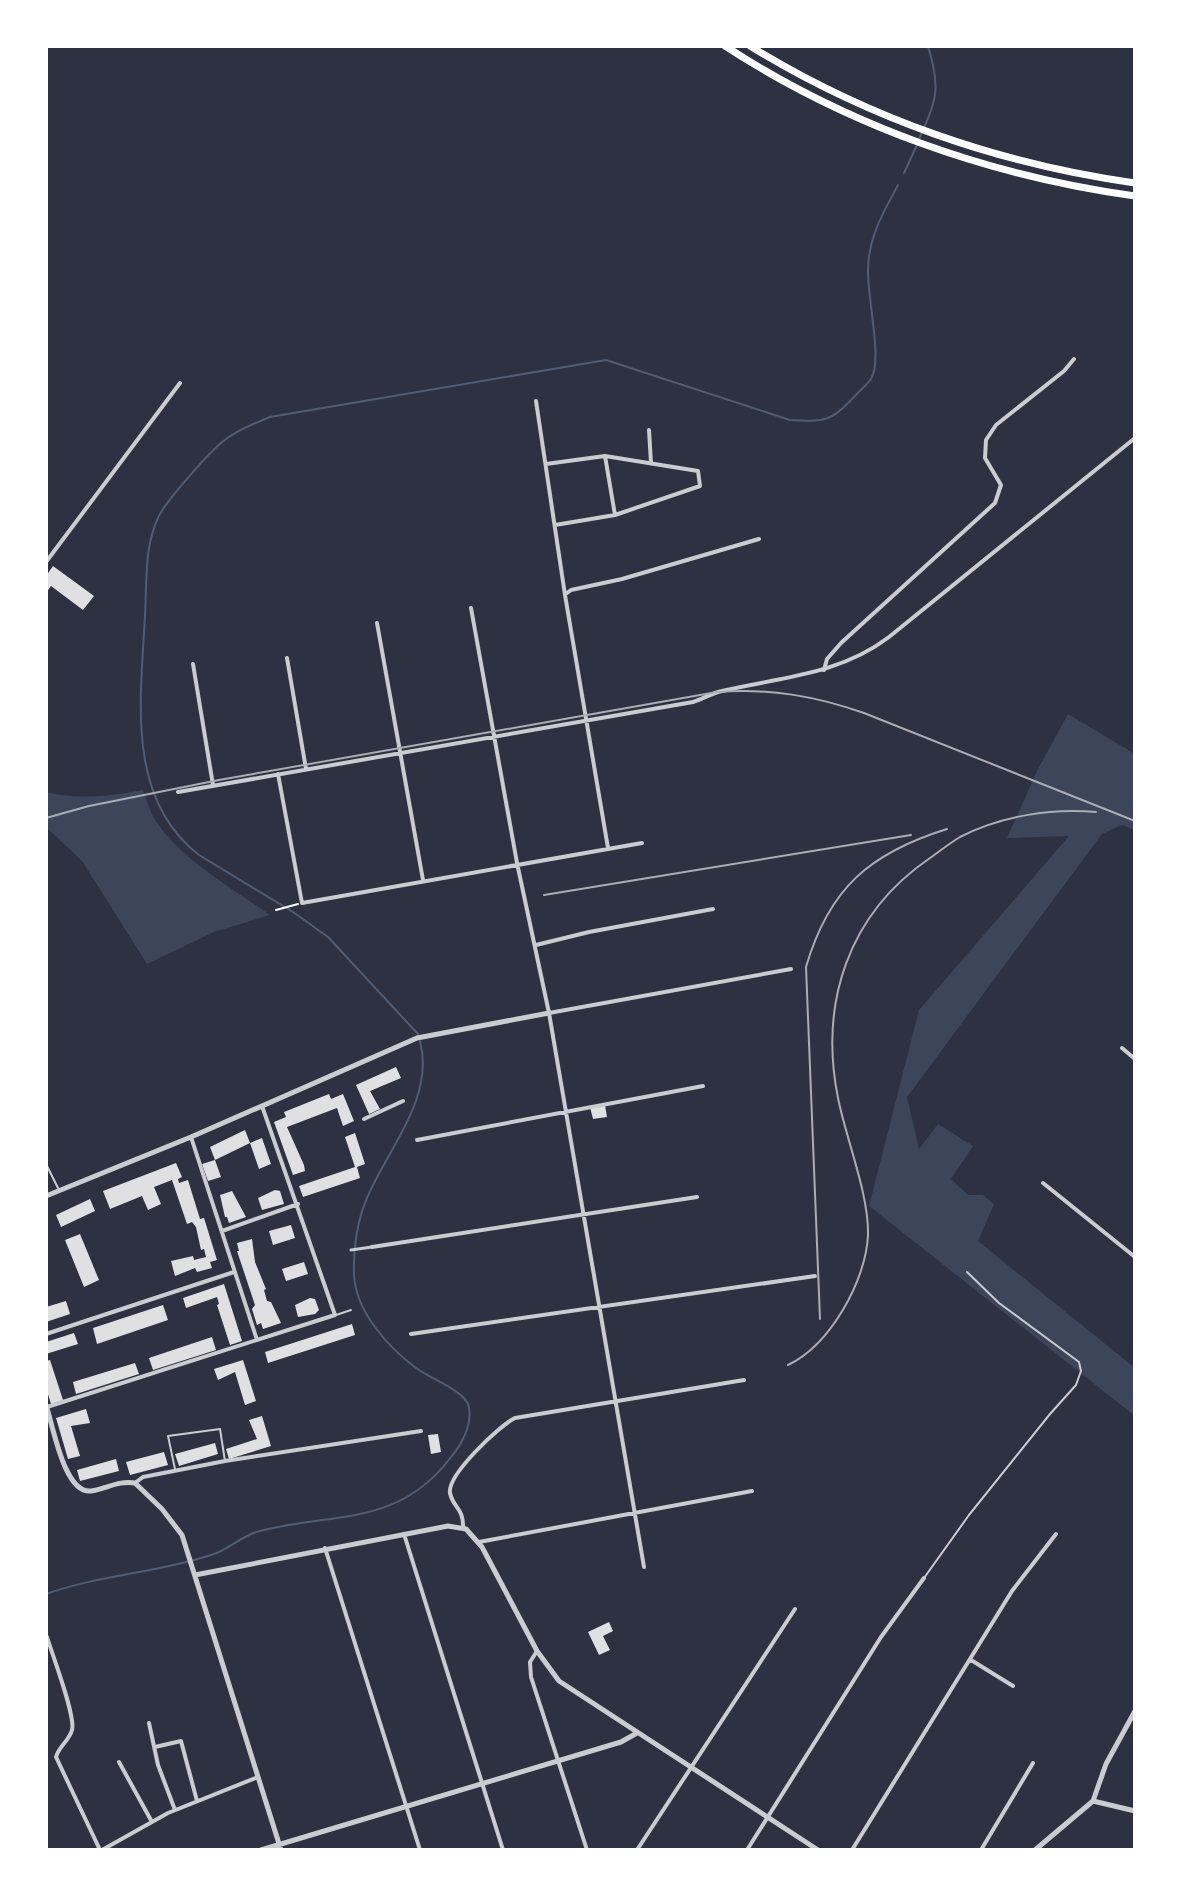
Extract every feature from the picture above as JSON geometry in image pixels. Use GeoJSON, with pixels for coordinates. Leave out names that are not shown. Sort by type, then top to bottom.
{"type":"FeatureCollection","features":[{"type":"Feature","properties":{"kind":"highway"},"geometry":{"type":"LineString","coordinates":[[725,46],[803,91],[895,133],[952,154],[1059,183],[1135,196]]}},
{"type":"Feature","properties":{"kind":"highway"},"geometry":{"type":"LineString","coordinates":[[750,46],[808,79],[898,120],[958,142],[1042,166],[1135,183]]}},
{"type":"Feature","properties":{"kind":"street"},"geometry":{"type":"LineString","coordinates":[[824,670],[827,659],[841,643],[989,510],[1001,485],[985,458],[990,433],[1074,359]]}},
{"type":"Feature","properties":{"kind":"street"},"geometry":{"type":"LineString","coordinates":[[46,562],[180,383]]}},
{"type":"Feature","properties":{"kind":"street"},"geometry":{"type":"LineString","coordinates":[[536,401],[608,848]]}},
{"type":"Feature","properties":{"kind":"street"},"geometry":{"type":"LineString","coordinates":[[649,430],[651,463]]}},
{"type":"Feature","properties":{"kind":"street"},"geometry":{"type":"LineString","coordinates":[[178,792],[693,702],[721,691],[779,682],[857,658],[880,644],[1135,438]]}},
{"type":"Feature","properties":{"kind":"street"},"geometry":{"type":"LineString","coordinates":[[546,464],[605,456],[698,471],[700,486],[615,515],[555,525]]}},
{"type":"Feature","properties":{"kind":"street"},"geometry":{"type":"LineString","coordinates":[[605,456],[615,515]]}},
{"type":"Feature","properties":{"kind":"street"},"geometry":{"type":"LineString","coordinates":[[565,595],[571,590],[622,579],[759,539]]}},
{"type":"Feature","properties":{"kind":"street"},"geometry":{"type":"LineString","coordinates":[[471,608],[517,863],[549,1013],[644,1567]]}},
{"type":"Feature","properties":{"kind":"street"},"geometry":{"type":"LineString","coordinates":[[377,623],[423,880]]}},
{"type":"Feature","properties":{"kind":"street"},"geometry":{"type":"LineString","coordinates":[[287,658],[306,769]]}},
{"type":"Feature","properties":{"kind":"street"},"geometry":{"type":"LineString","coordinates":[[193,664],[213,785]]}},
{"type":"Feature","properties":{"kind":"street"},"geometry":{"type":"LineString","coordinates":[[278,774],[302,903],[642,843]]}},
{"type":"Feature","properties":{"kind":"street"},"geometry":{"type":"LineString","coordinates":[[536,945],[713,909]]}},
{"type":"Feature","properties":{"kind":"street"},"geometry":{"type":"LineString","coordinates":[[46,1196],[191,1137],[417,1038],[791,969]]}},
{"type":"Feature","properties":{"kind":"street"},"geometry":{"type":"LineString","coordinates":[[1122,1048],[1135,1059]]}},
{"type":"Feature","properties":{"kind":"street"},"geometry":{"type":"LineString","coordinates":[[417,1140],[703,1086]]}},
{"type":"Feature","properties":{"kind":"street"},"geometry":{"type":"LineString","coordinates":[[364,1119],[403,1101]]}},
{"type":"Feature","properties":{"kind":"street"},"geometry":{"type":"LineString","coordinates":[[262,1106],[335,1315],[46,1406],[66,1471],[75,1486],[89,1491],[135,1483],[143,1477],[175,1470],[421,1431]]}},
{"type":"Feature","properties":{"kind":"street"},"geometry":{"type":"LineString","coordinates":[[191,1137],[257,1340]]}},
{"type":"Feature","properties":{"kind":"street"},"geometry":{"type":"LineString","coordinates":[[1043,1183],[1135,1257]]}},
{"type":"Feature","properties":{"kind":"street"},"geometry":{"type":"LineString","coordinates":[[351,1250],[697,1197]]}},
{"type":"Feature","properties":{"kind":"street"},"geometry":{"type":"LineString","coordinates":[[222,1231],[298,1204]]}},
{"type":"Feature","properties":{"kind":"street"},"geometry":{"type":"LineString","coordinates":[[46,1334],[234,1272]]}},
{"type":"Feature","properties":{"kind":"street"},"geometry":{"type":"LineString","coordinates":[[411,1334],[815,1276]]}},
{"type":"Feature","properties":{"kind":"street"},"geometry":{"type":"LineString","coordinates":[[463,1528],[463,1514],[451,1495],[451,1486],[486,1441],[515,1418],[744,1380]]}},
{"type":"Feature","properties":{"kind":"street"},"geometry":{"type":"LineString","coordinates":[[135,1483],[182,1535],[280,1847]]}},
{"type":"Feature","properties":{"kind":"street"},"geometry":{"type":"LineString","coordinates":[[479,1542],[752,1491]]}},
{"type":"Feature","properties":{"kind":"street"},"geometry":{"type":"LineString","coordinates":[[195,1575],[448,1526],[463,1528],[479,1542],[537,1651],[559,1681],[818,1850]]}},
{"type":"Feature","properties":{"kind":"street"},"geometry":{"type":"LineString","coordinates":[[404,1534],[503,1850]]}},
{"type":"Feature","properties":{"kind":"street"},"geometry":{"type":"LineString","coordinates":[[852,1850],[1012,1591],[1056,1534]]}},
{"type":"Feature","properties":{"kind":"street"},"geometry":{"type":"LineString","coordinates":[[325,1548],[420,1850]]}},
{"type":"Feature","properties":{"kind":"street"},"geometry":{"type":"LineString","coordinates":[[747,1850],[881,1637],[924,1578]]}},
{"type":"Feature","properties":{"kind":"street"},"geometry":{"type":"LineString","coordinates":[[637,1850],[795,1609]]}},
{"type":"Feature","properties":{"kind":"street"},"geometry":{"type":"LineString","coordinates":[[47,1637],[73,1722],[69,1737],[56,1757],[101,1850],[175,1810],[258,1777]]}},
{"type":"Feature","properties":{"kind":"street"},"geometry":{"type":"LineString","coordinates":[[537,1651],[530,1662],[531,1677],[587,1850]]}},
{"type":"Feature","properties":{"kind":"street"},"geometry":{"type":"LineString","coordinates":[[971,1660],[1013,1686]]}},
{"type":"Feature","properties":{"kind":"street"},"geometry":{"type":"LineString","coordinates":[[1035,1850],[1093,1801],[1106,1764],[1135,1711]]}},
{"type":"Feature","properties":{"kind":"street"},"geometry":{"type":"LineString","coordinates":[[149,1723],[175,1810]]}},
{"type":"Feature","properties":{"kind":"street"},"geometry":{"type":"LineString","coordinates":[[261,1850],[280,1847],[621,1742],[637,1733]]}},
{"type":"Feature","properties":{"kind":"street"},"geometry":{"type":"LineString","coordinates":[[154,1747],[181,1741],[197,1801]]}},
{"type":"Feature","properties":{"kind":"street"},"geometry":{"type":"LineString","coordinates":[[119,1762],[152,1822]]}},
{"type":"Feature","properties":{"kind":"street"},"geometry":{"type":"LineString","coordinates":[[981,1850],[1033,1763]]}},
{"type":"Feature","properties":{"kind":"street"},"geometry":{"type":"LineString","coordinates":[[1093,1801],[1135,1811]]}},
{"type":"Feature","properties":{"kind":"lane"},"geometry":{"type":"LineString","coordinates":[[46,1164],[59,1191]]}},
{"type":"Feature","properties":{"kind":"lane"},"geometry":{"type":"LineString","coordinates":[[924,1578],[969,1515],[1076,1385],[1081,1371],[1079,1362],[999,1303],[967,1272]]}},
{"type":"Feature","properties":{"kind":"lane"},"geometry":{"type":"LineString","coordinates":[[335,1315],[351,1310]]}},
{"type":"Feature","properties":{"kind":"lane"},"geometry":{"type":"LineString","coordinates":[[175,1470],[168,1436],[220,1429],[225,1461]]}},
{"type":"Feature","properties":{"kind":"path"},"geometry":{"type":"LineString","coordinates":[[276,910],[302,903]]}},
{"type":"Feature","properties":{"kind":"shaded area"},"geometry":{"type":"Polygon","coordinates":[[[1068,714],[1135,754],[1135,830],[1122,825],[1102,834],[907,1097],[919,1149],[938,1124],[973,1146],[951,1179],[968,1195],[983,1195],[994,1204],[978,1241],[1135,1368],[1135,1416],[869,1206],[919,1010],[1069,836],[1007,838],[1038,769],[1068,714]]]}},
{"type":"Feature","properties":{"kind":"shaded area"},"geometry":{"type":"Polygon","coordinates":[[[143,790],[156,820],[181,850],[270,915],[214,932],[147,964],[82,861],[46,827],[46,792],[94,796],[143,790]]]}},
{"type":"Feature","properties":{"kind":"building"},"geometry":{"type":"Polygon","coordinates":[[[53,566],[94,596],[83,610],[51,586],[46,593],[46,576],[53,566]]]}},
{"type":"Feature","properties":{"kind":"building"},"geometry":{"type":"Polygon","coordinates":[[[396,1067],[401,1078],[370,1091],[380,1109],[369,1114],[356,1085],[396,1067]]]}},
{"type":"Feature","properties":{"kind":"building"},"geometry":{"type":"Polygon","coordinates":[[[329,1094],[331,1099],[343,1094],[354,1121],[343,1126],[337,1108],[287,1127],[305,1171],[293,1175],[274,1122],[286,1117],[284,1112],[329,1094]]]}},
{"type":"Feature","properties":{"kind":"building"},"geometry":{"type":"Polygon","coordinates":[[[605,1105],[607,1117],[593,1119],[590,1107],[605,1105]]]}},
{"type":"Feature","properties":{"kind":"building"},"geometry":{"type":"Polygon","coordinates":[[[245,1130],[250,1143],[215,1160],[210,1147],[245,1130]]]}},
{"type":"Feature","properties":{"kind":"building"},"geometry":{"type":"Polygon","coordinates":[[[355,1133],[365,1164],[357,1167],[360,1178],[303,1197],[299,1186],[355,1167],[345,1137],[355,1133]]]}},
{"type":"Feature","properties":{"kind":"building"},"geometry":{"type":"Polygon","coordinates":[[[262,1138],[271,1164],[259,1169],[250,1143],[262,1138]]]}},
{"type":"Feature","properties":{"kind":"building"},"geometry":{"type":"Polygon","coordinates":[[[215,1160],[221,1177],[208,1181],[202,1164],[215,1160]]]}},
{"type":"Feature","properties":{"kind":"building"},"geometry":{"type":"Polygon","coordinates":[[[176,1163],[182,1177],[178,1179],[179,1183],[188,1180],[217,1260],[210,1262],[212,1268],[197,1272],[195,1268],[175,1276],[171,1261],[193,1256],[194,1260],[206,1257],[204,1249],[201,1250],[196,1227],[192,1222],[187,1224],[172,1180],[154,1187],[161,1204],[148,1210],[142,1196],[110,1209],[103,1191],[176,1163]]]}},
{"type":"Feature","properties":{"kind":"building"},"geometry":{"type":"Polygon","coordinates":[[[275,1190],[280,1191],[284,1204],[262,1210],[258,1198],[275,1190]]]}},
{"type":"Feature","properties":{"kind":"building"},"geometry":{"type":"Polygon","coordinates":[[[232,1191],[246,1217],[229,1223],[220,1195],[232,1191]]]}},
{"type":"Feature","properties":{"kind":"building"},"geometry":{"type":"Polygon","coordinates":[[[90,1199],[95,1211],[61,1227],[56,1215],[90,1199]]]}},
{"type":"Feature","properties":{"kind":"building"},"geometry":{"type":"Polygon","coordinates":[[[291,1225],[295,1238],[273,1245],[269,1231],[291,1225]]]}},
{"type":"Feature","properties":{"kind":"building"},"geometry":{"type":"Polygon","coordinates":[[[80,1234],[99,1280],[84,1287],[65,1240],[80,1234]]]}},
{"type":"Feature","properties":{"kind":"building"},"geometry":{"type":"Polygon","coordinates":[[[252,1239],[255,1262],[266,1289],[267,1301],[271,1302],[281,1323],[263,1329],[261,1323],[257,1325],[252,1309],[255,1305],[237,1251],[237,1243],[252,1239]]]}},
{"type":"Feature","properties":{"kind":"building"},"geometry":{"type":"Polygon","coordinates":[[[304,1262],[308,1274],[286,1281],[282,1269],[304,1262]]]}},
{"type":"Feature","properties":{"kind":"building"},"geometry":{"type":"Polygon","coordinates":[[[224,1284],[242,1341],[230,1345],[217,1297],[186,1308],[183,1298],[224,1284]]]}},
{"type":"Feature","properties":{"kind":"building"},"geometry":{"type":"Polygon","coordinates":[[[315,1299],[319,1310],[315,1314],[298,1317],[295,1305],[315,1299]]]}},
{"type":"Feature","properties":{"kind":"building"},"geometry":{"type":"Polygon","coordinates":[[[66,1301],[70,1314],[46,1322],[46,1307],[66,1301]]]}},
{"type":"Feature","properties":{"kind":"building"},"geometry":{"type":"Polygon","coordinates":[[[163,1305],[168,1320],[97,1344],[93,1328],[163,1305]]]}},
{"type":"Feature","properties":{"kind":"building"},"geometry":{"type":"Polygon","coordinates":[[[352,1324],[355,1335],[268,1363],[265,1352],[352,1324]]]}},
{"type":"Feature","properties":{"kind":"building"},"geometry":{"type":"Polygon","coordinates":[[[74,1333],[78,1344],[46,1354],[46,1342],[74,1333]]]}},
{"type":"Feature","properties":{"kind":"building"},"geometry":{"type":"Polygon","coordinates":[[[212,1337],[216,1350],[153,1370],[149,1358],[212,1337]]]}},
{"type":"Feature","properties":{"kind":"building"},"geometry":{"type":"Polygon","coordinates":[[[50,1360],[63,1400],[51,1404],[46,1388],[46,1361],[50,1360]]]}},
{"type":"Feature","properties":{"kind":"building"},"geometry":{"type":"Polygon","coordinates":[[[243,1360],[256,1401],[245,1405],[235,1372],[218,1380],[214,1369],[243,1360]]]}},
{"type":"Feature","properties":{"kind":"building"},"geometry":{"type":"Polygon","coordinates":[[[135,1363],[139,1374],[76,1394],[73,1382],[135,1363]]]}},
{"type":"Feature","properties":{"kind":"building"},"geometry":{"type":"Polygon","coordinates":[[[86,1409],[90,1423],[71,1426],[80,1456],[68,1459],[56,1418],[86,1409]]]}},
{"type":"Feature","properties":{"kind":"building"},"geometry":{"type":"Polygon","coordinates":[[[262,1416],[271,1446],[229,1459],[226,1449],[257,1439],[249,1420],[262,1416]]]}},
{"type":"Feature","properties":{"kind":"building"},"geometry":{"type":"Polygon","coordinates":[[[438,1434],[441,1452],[431,1454],[428,1435],[438,1434]]]}},
{"type":"Feature","properties":{"kind":"building"},"geometry":{"type":"Polygon","coordinates":[[[215,1443],[218,1454],[179,1466],[175,1454],[215,1443]]]}},
{"type":"Feature","properties":{"kind":"building"},"geometry":{"type":"Polygon","coordinates":[[[164,1452],[168,1465],[130,1475],[126,1462],[164,1452]]]}},
{"type":"Feature","properties":{"kind":"building"},"geometry":{"type":"Polygon","coordinates":[[[116,1459],[119,1471],[80,1481],[77,1470],[116,1459]]]}},
{"type":"Feature","properties":{"kind":"building"},"geometry":{"type":"Polygon","coordinates":[[[609,1622],[613,1631],[603,1636],[610,1650],[599,1655],[588,1632],[609,1622]]]}},
{"type":"Feature","properties":{"kind":"waterway"},"geometry":{"type":"LineString","coordinates":[[919,139],[930,114],[936,84],[928,46]]}},
{"type":"Feature","properties":{"kind":"waterway"},"geometry":{"type":"LineString","coordinates":[[904,173],[917,145]]}},
{"type":"Feature","properties":{"kind":"waterway"},"geometry":{"type":"LineString","coordinates":[[418,1034],[328,937],[199,855],[175,832],[159,805],[148,776],[143,744],[141,679],[148,553],[162,511],[186,479],[221,443],[238,431],[270,417],[606,360],[790,420],[811,421],[833,416],[867,384],[874,370],[869,258],[877,226],[898,185]]}},
{"type":"Feature","properties":{"kind":"waterway"},"geometry":{"type":"LineString","coordinates":[[46,1594],[87,1582],[191,1561],[218,1553],[260,1531],[339,1518],[387,1506],[410,1495],[431,1479],[459,1446],[469,1421],[466,1401],[454,1390],[416,1368],[375,1328],[361,1302],[354,1275],[356,1236],[364,1207],[407,1122],[421,1083],[423,1062],[420,1041]]}},
{"type":"Feature","properties":{"kind":"railway"},"geometry":{"type":"LineString","coordinates":[[46,818],[89,806],[219,780],[717,692],[755,691],[810,698],[864,713],[1135,821]]}},
{"type":"Feature","properties":{"kind":"railway"},"geometry":{"type":"LineString","coordinates":[[788,1365],[818,1343],[843,1310],[861,1272],[866,1253],[865,1202],[838,1098],[833,1063],[837,995],[846,963],[860,933],[878,906],[902,880],[960,837],[1026,815],[1062,811],[1096,812]]}},
{"type":"Feature","properties":{"kind":"railway"},"geometry":{"type":"LineString","coordinates":[[820,1319],[806,967],[827,915],[856,877],[896,850],[947,829]]}},
{"type":"Feature","properties":{"kind":"railway"},"geometry":{"type":"LineString","coordinates":[[544,895],[911,835]]}}]}
